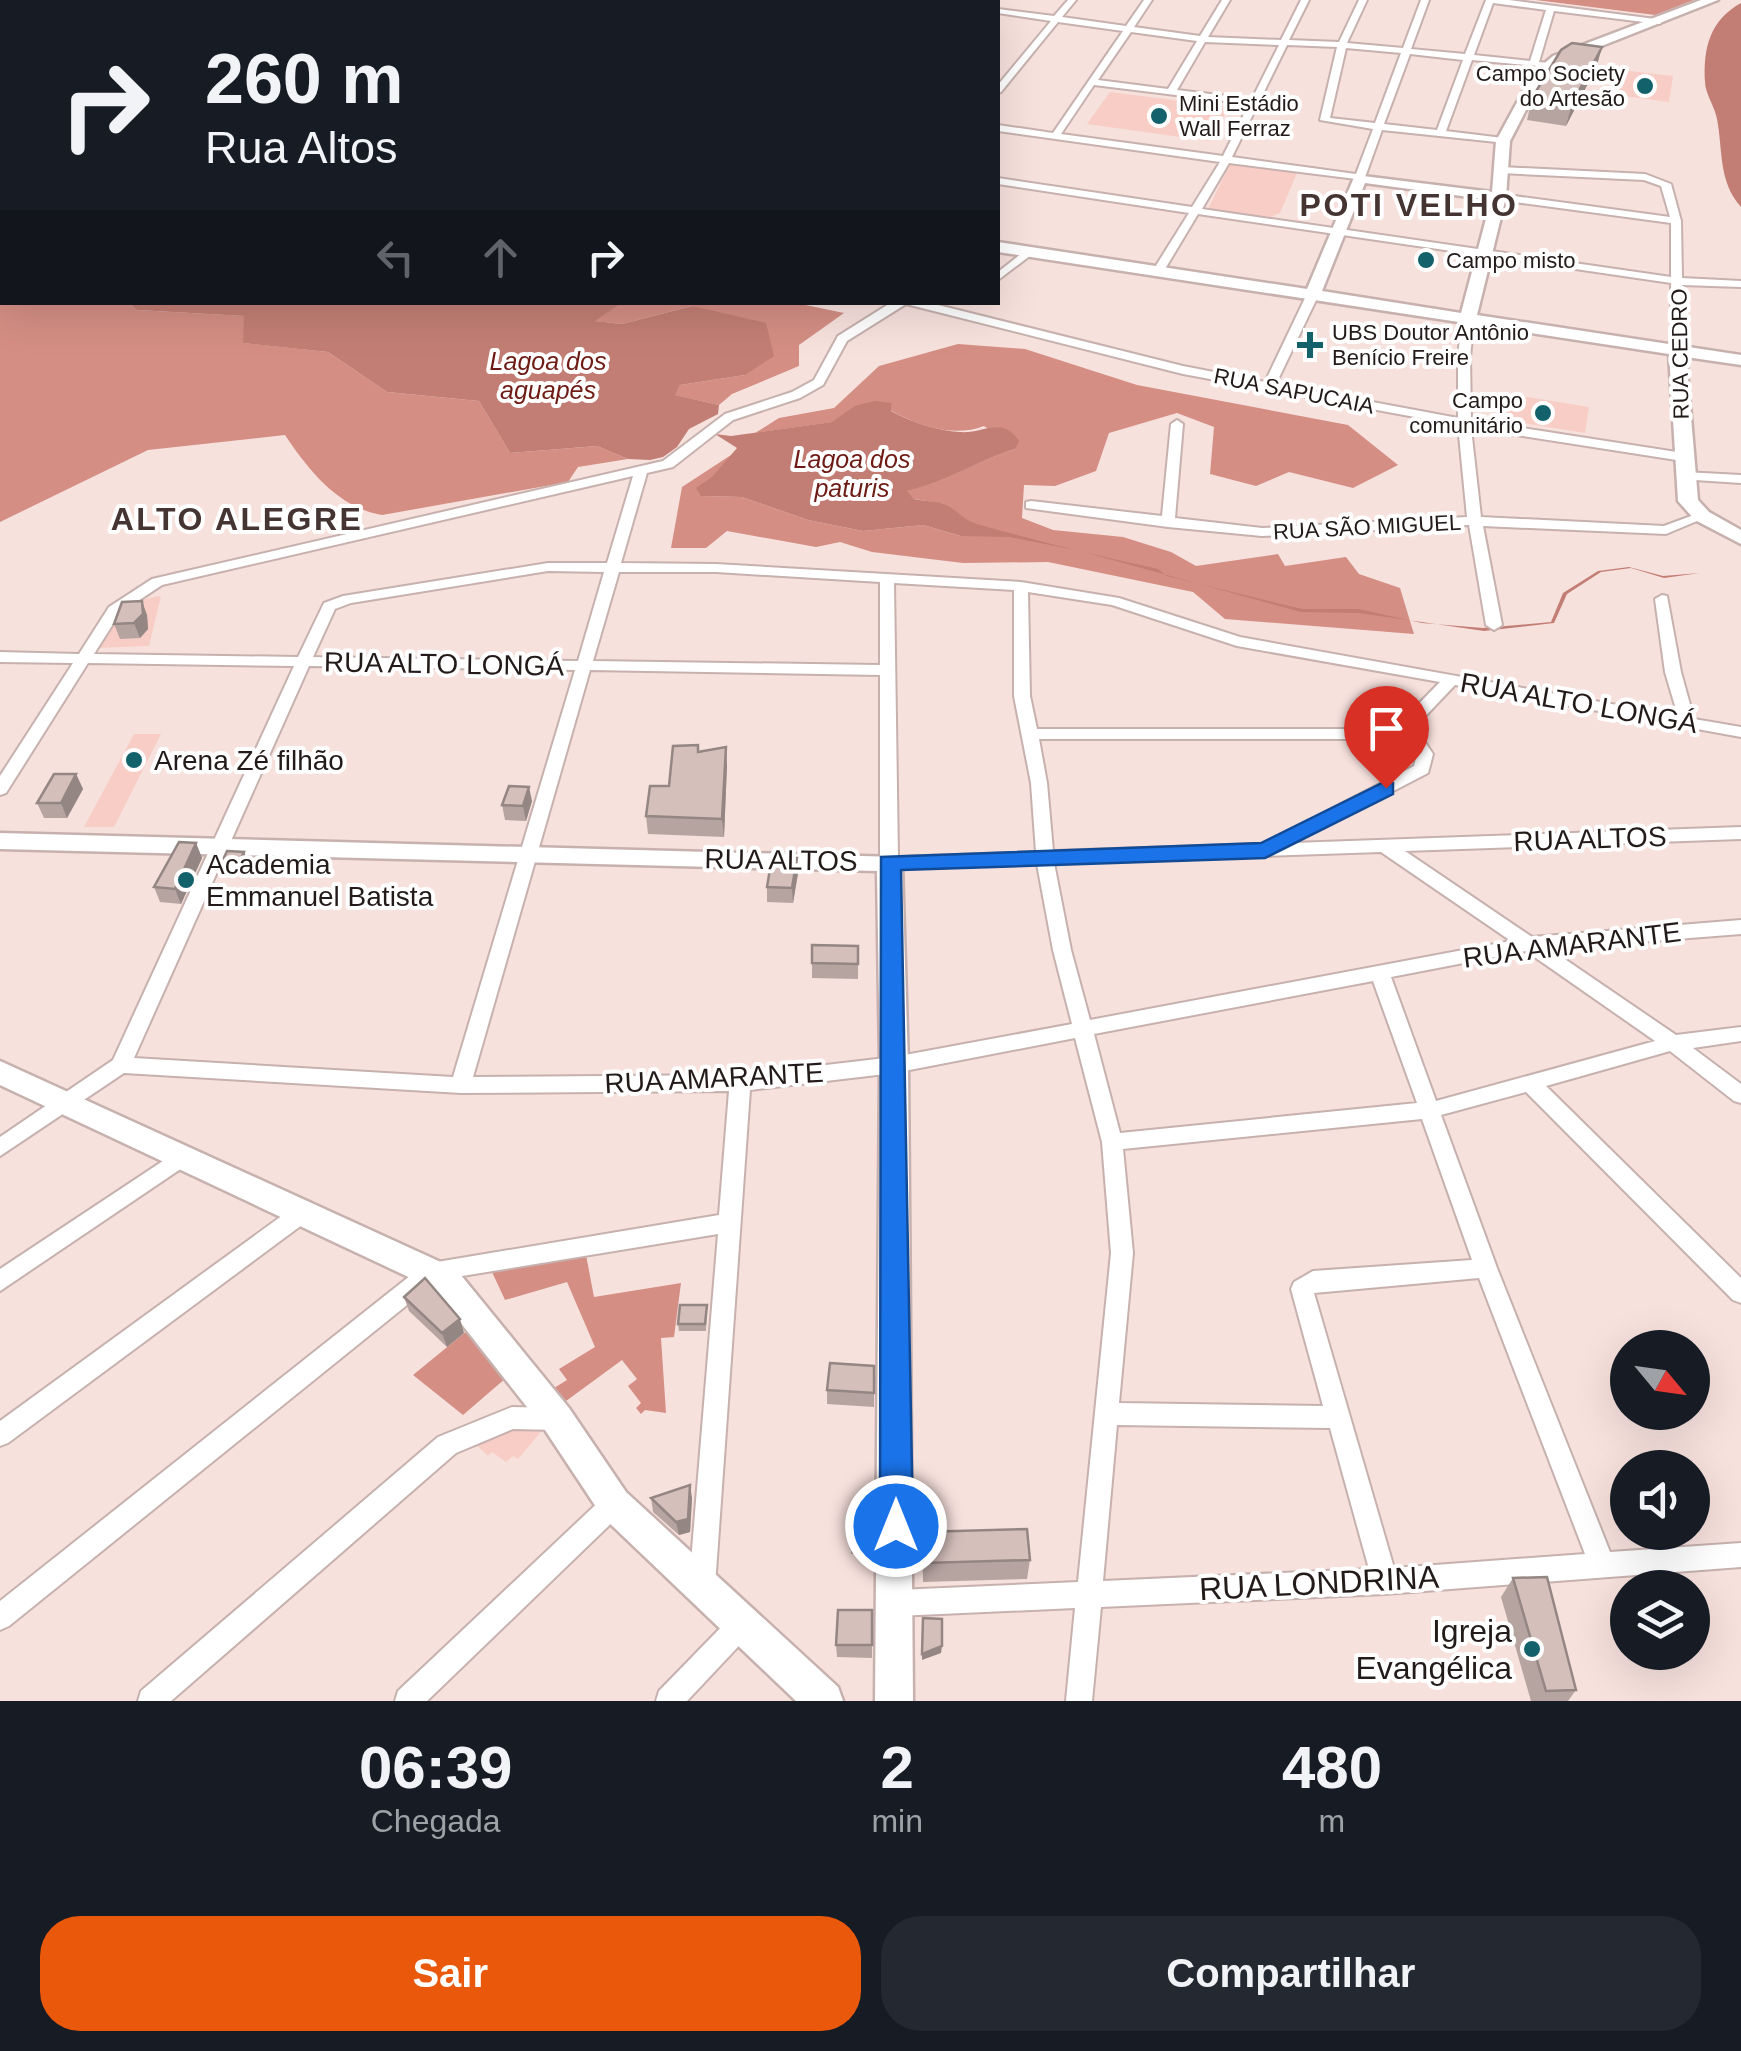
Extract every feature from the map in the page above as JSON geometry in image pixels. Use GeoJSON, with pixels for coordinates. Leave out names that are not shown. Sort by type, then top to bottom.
{"type":"FeatureCollection","features":[{"type":"Feature","properties":{"kind":"street"},"geometry":{"type":"LineString","coordinates":[[1000,88],[1072,0]]}},
{"type":"Feature","properties":{"kind":"street"},"geometry":{"type":"LineString","coordinates":[[1055,136],[1148,0]]}},
{"type":"Feature","properties":{"kind":"street"},"geometry":{"type":"LineString","coordinates":[[1171,92],[1226,0]]}},
{"type":"Feature","properties":{"kind":"street"},"geometry":{"type":"LineString","coordinates":[[1158,272],[1226,160],[1304,0]]}},
{"type":"Feature","properties":{"kind":"street"},"geometry":{"type":"LineString","coordinates":[[1363,0],[1342,45],[1324,118],[1334,123],[1503,142]]}},
{"type":"Feature","properties":{"kind":"street"},"geometry":{"type":"LineString","coordinates":[[1270,386],[1360,178],[1426,0]]}},
{"type":"Feature","properties":{"kind":"street"},"geometry":{"type":"LineString","coordinates":[[1440,134],[1472,57],[1490,0],[1660,22]]}},
{"type":"Feature","properties":{"kind":"street"},"geometry":{"type":"LineString","coordinates":[[1000,11],[1202,39],[1342,45],[1540,64],[1712,0]]}},
{"type":"Feature","properties":{"kind":"street"},"geometry":{"type":"LineString","coordinates":[[1494,625],[1472,521],[1466,423],[1468,319],[1499,197],[1503,142],[1540,64],[1551,8]]}},
{"type":"Feature","properties":{"kind":"street"},"geometry":{"type":"LineString","coordinates":[[1090,82],[1254,102]]}},
{"type":"Feature","properties":{"kind":"street"},"geometry":{"type":"LineString","coordinates":[[1000,128],[1676,221]]}},
{"type":"Feature","properties":{"kind":"street","name":"RUA CEDRO"},"geometry":{"type":"LineString","coordinates":[[1501,170],[1645,178],[1668,186],[1676,221],[1683,466],[1688,501],[1702,516]]}},
{"type":"Feature","properties":{"kind":"street"},"geometry":{"type":"LineString","coordinates":[[1000,182],[1678,282],[1741,284]]}},
{"type":"Feature","properties":{"kind":"street"},"geometry":{"type":"LineString","coordinates":[[1000,247],[1739,360]]}},
{"type":"Feature","properties":{"kind":"street"},"geometry":{"type":"LineString","coordinates":[[1000,275],[1030,252]]}},
{"type":"Feature","properties":{"kind":"street"},"geometry":{"type":"LineString","coordinates":[[0,789],[8,762],[114,610],[157,582],[676,460],[729,416],[796,395],[819,382],[842,339],[896,305]]}},
{"type":"Feature","properties":{"kind":"street","name":"RUA SAPUCAIA"},"geometry":{"type":"LineString","coordinates":[[951,306],[1183,370],[1741,479]]}},
{"type":"Feature","properties":{"kind":"street"},"geometry":{"type":"LineString","coordinates":[[1168,524],[1177,424]]}},
{"type":"Feature","properties":{"kind":"street"},"geometry":{"type":"LineString","coordinates":[[461,1085],[642,471]]}},
{"type":"Feature","properties":{"kind":"street","name":"RUA SÃO MIGUEL"},"geometry":{"type":"LineString","coordinates":[[1030,505],[1262,532],[1472,521],[1666,530],[1702,516]]}},
{"type":"Feature","properties":{"kind":"street"},"geometry":{"type":"LineString","coordinates":[[1702,516],[1741,538]]}},
{"type":"Feature","properties":{"kind":"street","name":"RUA ALTO LONGÁ"},"geometry":{"type":"LineString","coordinates":[[302,662],[329,606],[348,598],[519,569],[716,568],[1021,586],[1114,602],[1186,628],[1237,641],[1741,732]]}},
{"type":"Feature","properties":{"kind":"street"},"geometry":{"type":"LineString","coordinates":[[887,581],[894,1066],[894,1701]]}},
{"type":"Feature","properties":{"kind":"street"},"geometry":{"type":"LineString","coordinates":[[1021,586],[1022,696],[1039,783],[1045,860],[1112,1142],[1122,1254],[1109,1414],[1086,1596],[1079,1701]]}},
{"type":"Feature","properties":{"kind":"street"},"geometry":{"type":"LineString","coordinates":[[1662,600],[1673,672],[1688,724]]}},
{"type":"Feature","properties":{"kind":"street","name":"RUA ALTO LONGÁ"},"geometry":{"type":"LineString","coordinates":[[0,658],[887,670]]}},
{"type":"Feature","properties":{"kind":"street"},"geometry":{"type":"LineString","coordinates":[[0,1148],[70,1104],[121,1065],[302,662]]}},
{"type":"Feature","properties":{"kind":"street"},"geometry":{"type":"LineString","coordinates":[[1028,734],[1392,734],[1407,726],[1451,680]]}},
{"type":"Feature","properties":{"kind":"street"},"geometry":{"type":"LineString","coordinates":[[1265,850],[1422,768],[1426,754],[1407,726]]}},
{"type":"Feature","properties":{"kind":"street","name":"RUA ALTOS"},"geometry":{"type":"LineString","coordinates":[[0,841],[222,843],[889,862],[1045,860],[1741,832]]}},
{"type":"Feature","properties":{"kind":"street"},"geometry":{"type":"LineString","coordinates":[[1387,847],[1673,1043],[1741,1095]]}},
{"type":"Feature","properties":{"kind":"street","name":"RUA AMARANTE"},"geometry":{"type":"LineString","coordinates":[[121,1065],[461,1085],[740,1082],[894,1066],[1530,944],[1741,927]]}},
{"type":"Feature","properties":{"kind":"street"},"geometry":{"type":"LineString","coordinates":[[1380,973],[1486,1268],[1602,1564]]}},
{"type":"Feature","properties":{"kind":"street"},"geometry":{"type":"LineString","coordinates":[[1112,1142],[1432,1110],[1532,1086],[1673,1043],[1741,1034]]}},
{"type":"Feature","properties":{"kind":"street"},"geometry":{"type":"LineString","coordinates":[[0,1072],[433,1271],[455,1288],[557,1419],[614,1504],[824,1701]]}},
{"type":"Feature","properties":{"kind":"street"},"geometry":{"type":"LineString","coordinates":[[702,1588],[740,1082]]}},
{"type":"Feature","properties":{"kind":"street"},"geometry":{"type":"LineString","coordinates":[[1532,1086],[1741,1293]]}},
{"type":"Feature","properties":{"kind":"street"},"geometry":{"type":"LineString","coordinates":[[0,1281],[181,1158]]}},
{"type":"Feature","properties":{"kind":"street"},"geometry":{"type":"LineString","coordinates":[[0,1434],[302,1213]]}},
{"type":"Feature","properties":{"kind":"street"},"geometry":{"type":"LineString","coordinates":[[0,1616],[433,1271],[728,1223]]}},
{"type":"Feature","properties":{"kind":"street"},"geometry":{"type":"LineString","coordinates":[[1385,1581],[1302,1294],[1304,1286],[1486,1268]]}},
{"type":"Feature","properties":{"kind":"street"},"geometry":{"type":"LineString","coordinates":[[1109,1414],[1337,1417]]}},
{"type":"Feature","properties":{"kind":"street"},"geometry":{"type":"LineString","coordinates":[[150,1701],[447,1446],[512,1418],[557,1419]]}},
{"type":"Feature","properties":{"kind":"street"},"geometry":{"type":"LineString","coordinates":[[408,1701],[614,1504]]}},
{"type":"Feature","properties":{"kind":"street","name":"RUA LONDRINA"},"geometry":{"type":"LineString","coordinates":[[897,1603],[1385,1581],[1741,1555]]}},
{"type":"Feature","properties":{"kind":"street"},"geometry":{"type":"LineString","coordinates":[[669,1701],[742,1624]]}},
{"type":"Feature","properties":{"kind":"shaded area"},"geometry":{"type":"Polygon","coordinates":[[[1536,0],[1694,0],[1655,15],[1536,0]]]}},
{"type":"Feature","properties":{"kind":"shaded area","name":"Campo Society do Artesão"},"geometry":{"type":"Polygon","coordinates":[[[1621,70],[1673,76],[1669,102],[1616,95],[1621,70]]]}},
{"type":"Feature","properties":{"kind":"shaded area","name":"Mini Estádio Wall Ferraz"},"geometry":{"type":"Polygon","coordinates":[[[1110,92],[1229,107],[1209,141],[1087,124],[1110,92]]]}},
{"type":"Feature","properties":{"kind":"shaded area"},"geometry":{"type":"Polygon","coordinates":[[[1230,164],[1297,173],[1280,213],[1268,218],[1208,209],[1230,164]]]}},
{"type":"Feature","properties":{"kind":"shaded area"},"geometry":{"type":"Polygon","coordinates":[[[0,305],[131,305],[137,310],[245,316],[244,343],[328,352],[387,392],[479,401],[510,453],[597,446],[628,459],[578,467],[568,482],[382,515],[352,505],[326,486],[285,435],[148,450],[0,522],[0,305]]]}},
{"type":"Feature","properties":{"kind":"shaded area"},"geometry":{"type":"Polygon","coordinates":[[[617,305],[806,305],[844,313],[799,345],[799,366],[732,394],[719,405],[674,395],[680,385],[745,375],[692,306],[622,324],[594,321],[617,305]]]}},
{"type":"Feature","properties":{"kind":"shaded area"},"geometry":{"type":"Polygon","coordinates":[[[958,344],[1025,349],[1137,385],[1348,425],[1398,465],[1353,488],[1289,472],[1256,486],[1210,474],[1214,427],[1177,413],[1109,433],[1096,471],[1055,486],[1024,485],[1022,518],[1053,530],[1123,537],[1171,552],[1196,566],[1278,554],[1285,566],[1346,557],[1359,574],[1400,588],[1414,634],[1225,619],[1193,592],[1048,562],[963,563],[872,552],[840,542],[816,547],[727,531],[706,548],[671,548],[682,487],[731,455],[701,496],[742,497],[808,520],[863,531],[923,525],[961,536],[944,504],[914,499],[906,491],[1015,449],[984,426],[961,431],[936,428],[890,410],[892,404],[854,406],[833,422],[755,433],[779,418],[834,408],[879,366],[958,344]]]}},
{"type":"Feature","properties":{"kind":"shaded area","name":"Campo comunitário"},"geometry":{"type":"Polygon","coordinates":[[[1503,393],[1589,407],[1585,433],[1498,419],[1503,393]]]}},
{"type":"Feature","properties":{"kind":"shaded area"},"geometry":{"type":"Polygon","coordinates":[[[161,596],[149,646],[97,648],[121,612],[161,596]]]}},
{"type":"Feature","properties":{"kind":"shaded area","name":"Arena Zé filhão"},"geometry":{"type":"Polygon","coordinates":[[[134,734],[161,734],[114,827],[84,827],[134,734]]]}},
{"type":"Feature","properties":{"kind":"shaded area"},"geometry":{"type":"Polygon","coordinates":[[[586,1255],[594,1297],[681,1283],[674,1337],[661,1338],[666,1413],[645,1410],[641,1414],[636,1408],[641,1403],[628,1386],[637,1379],[622,1360],[566,1401],[554,1388],[567,1380],[559,1369],[595,1347],[567,1282],[505,1300],[492,1272],[586,1255]]]}},
{"type":"Feature","properties":{"kind":"shaded area"},"geometry":{"type":"Polygon","coordinates":[[[468,1330],[506,1378],[463,1415],[413,1375],[468,1330]]]}},
{"type":"Feature","properties":{"kind":"shaded area"},"geometry":{"type":"Polygon","coordinates":[[[514,1424],[544,1428],[518,1459],[513,1456],[506,1462],[492,1452],[488,1456],[471,1440],[514,1424]]]}},
{"type":"Feature","properties":{"kind":"water"},"geometry":{"type":"Polygon","coordinates":[[[1741,3],[1741,207],[1725,176],[1705,70],[1707,47],[1715,27],[1741,3]]]}},
{"type":"Feature","properties":{"kind":"water","name":"Lagoa dos aguapés"},"geometry":{"type":"Polygon","coordinates":[[[131,305],[618,305],[595,321],[622,324],[692,306],[766,323],[774,356],[745,375],[680,385],[675,395],[719,405],[718,414],[689,429],[677,447],[663,457],[628,459],[597,446],[510,453],[479,401],[387,392],[328,352],[243,343],[244,316],[137,310],[131,305]]]}},
{"type":"Feature","properties":{"kind":"water","name":"Lagoa dos paturis"},"geometry":{"type":"Polygon","coordinates":[[[875,401],[892,403],[891,411],[933,428],[968,432],[999,427],[1013,433],[1019,441],[1015,449],[907,491],[914,499],[944,504],[973,522],[1077,550],[1010,537],[961,536],[923,525],[863,531],[808,520],[742,497],[701,496],[696,488],[712,477],[737,448],[715,434],[731,436],[832,422],[854,406],[875,401]]]}},
{"type":"Feature","properties":{"kind":"water"},"geometry":{"type":"Polygon","coordinates":[[[1085,552],[1158,569],[1165,574],[1085,552]]]}},
{"type":"Feature","properties":{"kind":"water"},"geometry":{"type":"Polygon","coordinates":[[[1629,567],[1663,576],[1700,573],[1664,578],[1631,568],[1601,572],[1567,594],[1554,623],[1484,631],[1437,624],[1483,628],[1551,622],[1563,593],[1598,571],[1629,567]]]}},
{"type":"Feature","properties":{"kind":"water"},"geometry":{"type":"Polygon","coordinates":[[[1198,584],[1302,609],[1358,609],[1410,620],[1359,613],[1301,612],[1198,584]]]}},
{"type":"Feature","properties":{"kind":"building"},"geometry":{"type":"Polygon","coordinates":[[[1572,43],[1602,47],[1572,104],[1532,98],[1561,50],[1572,43]]]}},
{"type":"Feature","properties":{"kind":"building"},"geometry":{"type":"Polygon","coordinates":[[[142,601],[143,614],[134,623],[114,624],[122,602],[142,601]]]}},
{"type":"Feature","properties":{"kind":"building"},"geometry":{"type":"Polygon","coordinates":[[[698,745],[698,752],[726,747],[722,819],[646,816],[650,786],[669,786],[673,746],[698,745]]]}},
{"type":"Feature","properties":{"kind":"building"},"geometry":{"type":"Polygon","coordinates":[[[54,774],[76,774],[61,803],[37,803],[54,774]]]}},
{"type":"Feature","properties":{"kind":"building"},"geometry":{"type":"Polygon","coordinates":[[[509,786],[529,787],[523,806],[502,805],[509,786]]]}},
{"type":"Feature","properties":{"kind":"building"},"geometry":{"type":"Polygon","coordinates":[[[179,842],[196,843],[175,889],[154,887],[179,842]]]}},
{"type":"Feature","properties":{"kind":"building"},"geometry":{"type":"Polygon","coordinates":[[[227,851],[244,852],[239,862],[222,862],[227,851]]]}},
{"type":"Feature","properties":{"kind":"building"},"geometry":{"type":"Polygon","coordinates":[[[772,857],[797,858],[792,888],[767,887],[772,857]]]}},
{"type":"Feature","properties":{"kind":"building"},"geometry":{"type":"Polygon","coordinates":[[[812,945],[858,946],[858,964],[812,963],[812,945]]]}},
{"type":"Feature","properties":{"kind":"building"},"geometry":{"type":"Polygon","coordinates":[[[425,1278],[460,1319],[442,1333],[404,1297],[425,1278]]]}},
{"type":"Feature","properties":{"kind":"building"},"geometry":{"type":"Polygon","coordinates":[[[680,1305],[707,1305],[705,1324],[678,1324],[680,1305]]]}},
{"type":"Feature","properties":{"kind":"building"},"geometry":{"type":"Polygon","coordinates":[[[830,1363],[874,1366],[874,1393],[827,1390],[830,1363]]]}},
{"type":"Feature","properties":{"kind":"building"},"geometry":{"type":"Polygon","coordinates":[[[690,1485],[688,1519],[676,1522],[651,1498],[690,1485]]]}},
{"type":"Feature","properties":{"kind":"building"},"geometry":{"type":"Polygon","coordinates":[[[873,1529],[872,1547],[851,1548],[851,1530],[873,1529]]]}},
{"type":"Feature","properties":{"kind":"building"},"geometry":{"type":"Polygon","coordinates":[[[1027,1529],[1030,1560],[924,1563],[922,1532],[1027,1529]]]}},
{"type":"Feature","properties":{"kind":"building"},"geometry":{"type":"Polygon","coordinates":[[[1547,1577],[1576,1690],[1546,1691],[1513,1578],[1547,1577]]]}},
{"type":"Feature","properties":{"kind":"building"},"geometry":{"type":"Polygon","coordinates":[[[838,1610],[872,1610],[872,1645],[836,1645],[838,1610]]]}},
{"type":"Feature","properties":{"kind":"building"},"geometry":{"type":"Polygon","coordinates":[[[923,1618],[942,1619],[942,1646],[922,1654],[923,1618]]]}},
{"type":"Feature","properties":{"kind":"place","name":"Campo Society do Artesão"},"geometry":{"type":"Point","coordinates":[1645,86]}},
{"type":"Feature","properties":{"kind":"place","name":"Mini Estádio Wall Ferraz"},"geometry":{"type":"Point","coordinates":[1159,116]}},
{"type":"Feature","properties":{"kind":"place","name":"Campo misto"},"geometry":{"type":"Point","coordinates":[1426,260]}},
{"type":"Feature","properties":{"kind":"place","name":"UBS Doutor Antônio Benício Freire"},"geometry":{"type":"Point","coordinates":[1310,345]}},
{"type":"Feature","properties":{"kind":"place","name":"Campo comunitário"},"geometry":{"type":"Point","coordinates":[1543,413]}},
{"type":"Feature","properties":{"kind":"place","name":"Arena Zé filhão"},"geometry":{"type":"Point","coordinates":[134,760]}},
{"type":"Feature","properties":{"kind":"place","name":"Academia Emmanuel Batista"},"geometry":{"type":"Point","coordinates":[186,880]}},
{"type":"Feature","properties":{"kind":"place","name":"Igreja Evangélica"},"geometry":{"type":"Point","coordinates":[1532,1649]}},
{"type":"Feature","properties":{"kind":"district","name":"POTI VELHO"},"geometry":{"type":"Point","coordinates":[1409,205]}},
{"type":"Feature","properties":{"kind":"district","name":"ALTO ALEGRE"},"geometry":{"type":"Point","coordinates":[237,519]}},
{"type":"Feature","properties":{"kind":"route"},"geometry":{"type":"LineString","coordinates":[[896,1526],[889,862],[1265,850],[1386,788]]}}]}
